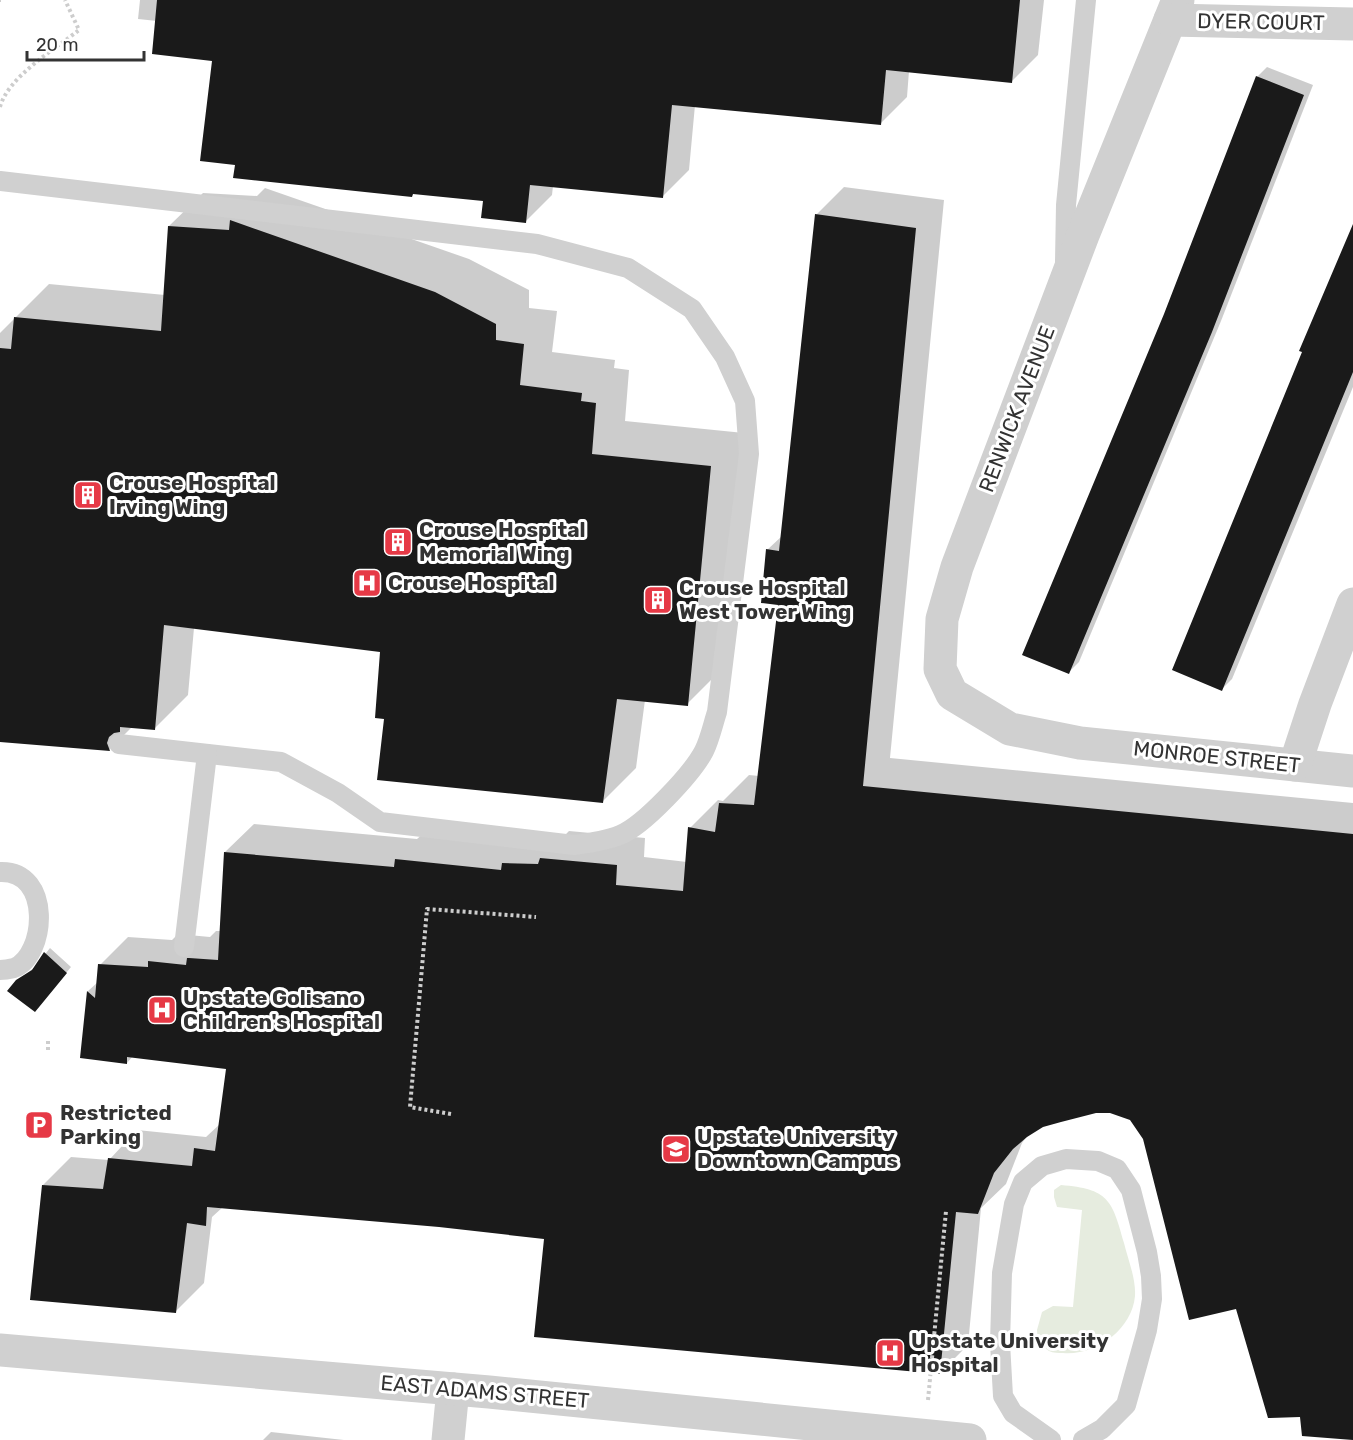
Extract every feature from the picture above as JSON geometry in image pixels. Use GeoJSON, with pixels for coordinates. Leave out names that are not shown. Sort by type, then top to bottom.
{"type":"FeatureCollection","features":[{"type":"Feature","properties":{"kind":"street","name":"RENWICK AVENUE"},"geometry":{"type":"LineString","coordinates":[[1080,743],[1010,729],[952,694],[940,669],[942,619],[957,567],[1065,282],[1174,10]]}},
{"type":"Feature","properties":{"kind":"street","name":"DYER COURT"},"geometry":{"type":"LineString","coordinates":[[1174,10],[1353,24]]}},
{"type":"Feature","properties":{"kind":"street"},"geometry":{"type":"LineString","coordinates":[[1295,765],[1315,704],[1353,604]]}},
{"type":"Feature","properties":{"kind":"street","name":"MONROE STREET"},"geometry":{"type":"LineString","coordinates":[[1080,743],[1353,771]]}},
{"type":"Feature","properties":{"kind":"street","name":"EAST ADAMS STREET"},"geometry":{"type":"LineString","coordinates":[[0,1350],[453,1389],[970,1440]]}},
{"type":"Feature","properties":{"kind":"street"},"geometry":{"type":"LineString","coordinates":[[448,1440],[453,1389]]}},
{"type":"Feature","properties":{"kind":"lane"},"geometry":{"type":"LineString","coordinates":[[1065,282],[1066,205],[1086,0]]}},
{"type":"Feature","properties":{"kind":"lane"},"geometry":{"type":"LineString","coordinates":[[0,181],[537,244],[628,268],[692,309],[725,357],[745,401],[749,454],[717,712],[704,752],[675,788],[644,819],[621,835],[595,843],[574,845],[380,822],[338,793],[281,762],[119,744]]}},
{"type":"Feature","properties":{"kind":"lane"},"geometry":{"type":"LineString","coordinates":[[184,947],[207,754]]}},
{"type":"Feature","properties":{"kind":"lane"},"geometry":{"type":"LineString","coordinates":[[0,872],[22,877],[33,887],[39,912],[35,944],[27,957],[15,968],[0,970]]}},
{"type":"Feature","properties":{"kind":"lane"},"geometry":{"type":"LineString","coordinates":[[1051,1440],[1013,1413],[1003,1396],[1000,1343],[1002,1273],[1014,1204],[1023,1182],[1042,1166],[1066,1159],[1098,1161],[1117,1169],[1131,1190],[1152,1276],[1152,1299],[1147,1330],[1126,1405],[1102,1429],[1083,1440]]}},
{"type":"Feature","properties":{"kind":"path"},"geometry":{"type":"LineString","coordinates":[[0,107],[3,98],[26,71],[79,30],[65,0]]}},
{"type":"Feature","properties":{"kind":"path"},"geometry":{"type":"LineString","coordinates":[[451,1114],[410,1107],[427,909],[536,917]]}},
{"type":"Feature","properties":{"kind":"path"},"geometry":{"type":"LineString","coordinates":[[48,1041],[48,1053]]}},
{"type":"Feature","properties":{"kind":"path"},"geometry":{"type":"LineString","coordinates":[[927,1406],[946,1211]]}},
{"type":"Feature","properties":{"kind":"shaded area"},"geometry":{"type":"Polygon","coordinates":[[[1061,1185],[1089,1190],[1106,1199],[1111,1206],[1120,1228],[1135,1289],[1132,1308],[1127,1320],[1119,1330],[1099,1345],[1075,1353],[1052,1352],[1038,1343],[1037,1330],[1042,1312],[1053,1306],[1073,1307],[1082,1210],[1057,1207],[1054,1190],[1061,1185]]]}},
{"type":"Feature","properties":{"kind":"building"},"geometry":{"type":"Polygon","coordinates":[[[157,0],[1020,0],[1012,83],[886,70],[881,125],[672,105],[663,198],[530,185],[526,223],[481,218],[483,201],[413,194],[412,197],[233,178],[235,165],[200,161],[212,61],[152,54],[157,0]]]}},
{"type":"Feature","properties":{"kind":"building"},"geometry":{"type":"Polygon","coordinates":[[[1256,76],[1304,95],[1212,332],[1069,674],[1022,655],[1164,314],[1256,76]]]}},
{"type":"Feature","properties":{"kind":"building","name":"Upstate University Downtown Campus"},"geometry":{"type":"Polygon","coordinates":[[[815,214],[916,228],[863,786],[1353,834],[1353,1440],[1302,1436],[1300,1417],[1268,1418],[1236,1309],[1189,1320],[1143,1139],[1130,1120],[1110,1113],[1096,1113],[1043,1127],[1027,1137],[1013,1149],[994,1173],[978,1214],[956,1212],[940,1374],[534,1337],[544,1239],[439,1227],[207,1207],[206,1226],[187,1223],[176,1313],[30,1300],[42,1185],[103,1189],[108,1158],[192,1166],[194,1148],[215,1151],[226,1069],[127,1057],[127,1064],[80,1058],[87,991],[95,998],[98,964],[148,967],[148,961],[186,965],[187,958],[218,960],[224,852],[394,867],[395,859],[501,870],[502,863],[538,864],[540,858],[617,865],[616,885],[683,891],[688,827],[715,832],[719,803],[754,805],[778,605],[761,603],[766,549],[779,551],[815,214]]]}},
{"type":"Feature","properties":{"kind":"building","name":"Crouse Hospital"},"geometry":{"type":"Polygon","coordinates":[[[230,220],[435,292],[496,324],[496,340],[524,344],[520,385],[582,393],[581,401],[596,403],[592,454],[711,466],[688,706],[617,699],[603,803],[377,780],[384,719],[375,718],[380,652],[164,625],[155,730],[120,727],[120,732],[109,737],[107,743],[110,751],[0,742],[0,348],[11,349],[14,317],[161,331],[168,226],[229,230],[230,220]]]}},
{"type":"Feature","properties":{"kind":"building"},"geometry":{"type":"Polygon","coordinates":[[[1353,224],[1353,372],[1222,691],[1172,670],[1302,352],[1299,351],[1353,224]]]}},
{"type":"Feature","properties":{"kind":"building"},"geometry":{"type":"Polygon","coordinates":[[[44,952],[67,973],[35,1012],[7,991],[16,980],[32,970],[44,952]]]}},
{"type":"Feature","properties":{"kind":"place","name":"Crouse Hospital Irving Wing"},"geometry":{"type":"Point","coordinates":[88,495]}},
{"type":"Feature","properties":{"kind":"place","name":"Crouse Hospital Memorial Wing"},"geometry":{"type":"Point","coordinates":[398,542]}},
{"type":"Feature","properties":{"kind":"place","name":"Crouse Hospital"},"geometry":{"type":"Point","coordinates":[367,583]}},
{"type":"Feature","properties":{"kind":"place","name":"Crouse Hospital West Tower Wing"},"geometry":{"type":"Point","coordinates":[658,600]}},
{"type":"Feature","properties":{"kind":"place","name":"Upstate Golisano Children's Hospital"},"geometry":{"type":"Point","coordinates":[162,1010]}},
{"type":"Feature","properties":{"kind":"place","name":"Restricted Parking"},"geometry":{"type":"Point","coordinates":[39,1125]}},
{"type":"Feature","properties":{"kind":"place","name":"Upstate University Downtown Campus"},"geometry":{"type":"Point","coordinates":[676,1149]}},
{"type":"Feature","properties":{"kind":"place","name":"Upstate University Hospital"},"geometry":{"type":"Point","coordinates":[890,1353]}}]}
